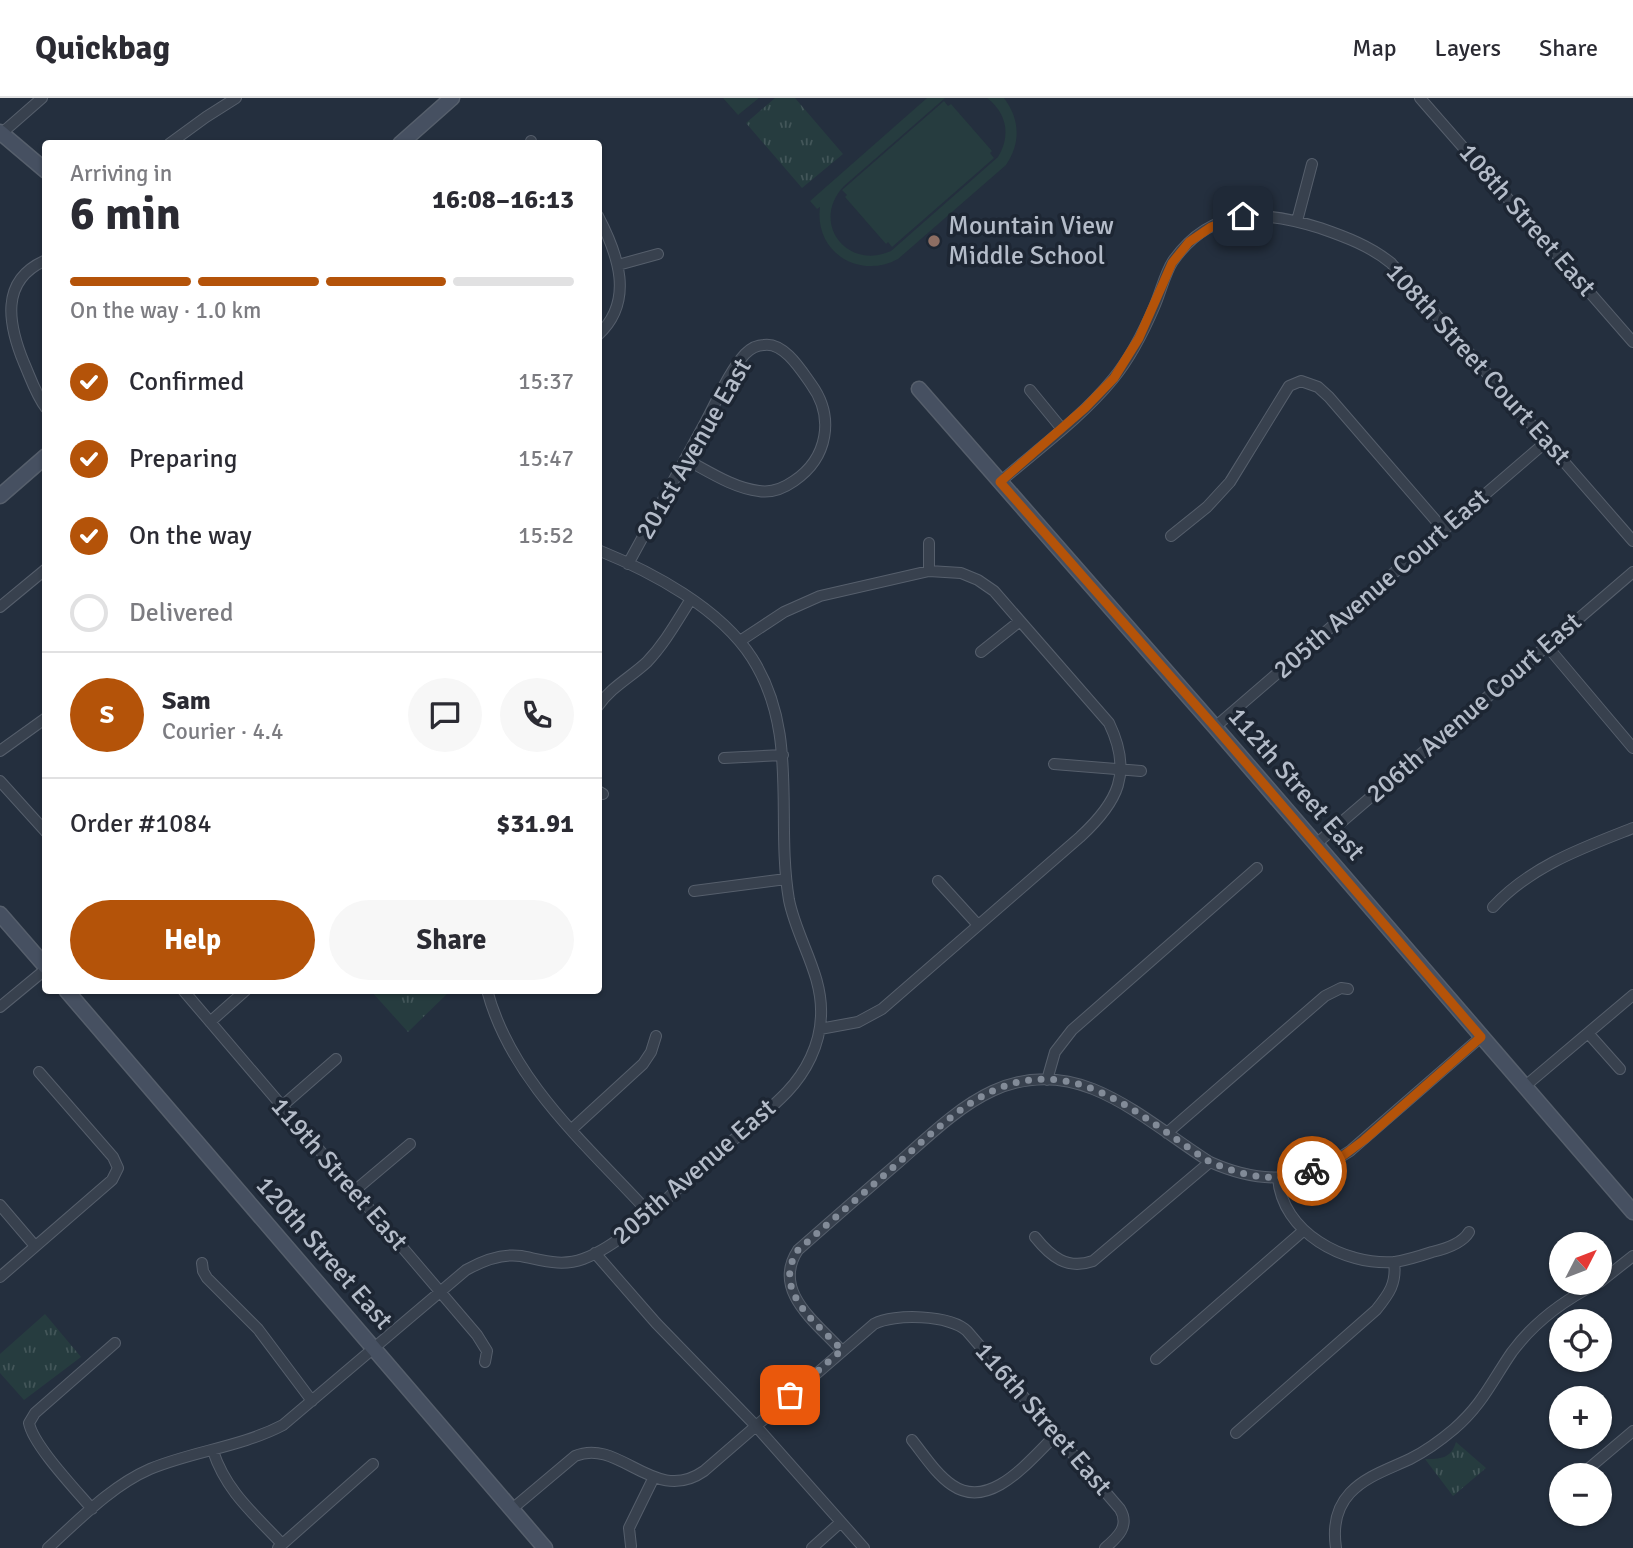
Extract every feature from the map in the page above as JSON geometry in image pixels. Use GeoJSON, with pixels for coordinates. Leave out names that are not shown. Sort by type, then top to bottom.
{"type":"FeatureCollection","features":[{"type":"Feature","properties":{"kind":"street"},"geometry":{"type":"LineString","coordinates":[[42,98],[1,133],[42,168]]}},
{"type":"Feature","properties":{"kind":"street"},"geometry":{"type":"LineString","coordinates":[[174,140],[236,98]]}},
{"type":"Feature","properties":{"kind":"street"},"geometry":{"type":"LineString","coordinates":[[405,140],[452,98]]}},
{"type":"Feature","properties":{"kind":"street","name":"108th Street East"},"geometry":{"type":"LineString","coordinates":[[1420,98],[1633,342]]}},
{"type":"Feature","properties":{"kind":"street"},"geometry":{"type":"LineString","coordinates":[[1297,221],[1312,164]]}},
{"type":"Feature","properties":{"kind":"street","name":"108th Street Court East"},"geometry":{"type":"LineString","coordinates":[[1000,482],[1062,429],[1114,378],[1128,358],[1153,309],[1172,263],[1189,242],[1211,227],[1243,216],[1279,216],[1355,241],[1391,263],[1633,541]]}},
{"type":"Feature","properties":{"kind":"street"},"geometry":{"type":"LineString","coordinates":[[602,223],[610,237],[618,265],[620,296],[615,313],[602,330]]}},
{"type":"Feature","properties":{"kind":"street"},"geometry":{"type":"LineString","coordinates":[[618,265],[658,254]]}},
{"type":"Feature","properties":{"kind":"street"},"geometry":{"type":"LineString","coordinates":[[42,262],[33,266],[18,280],[12,295],[9,316],[16,344],[42,403]]}},
{"type":"Feature","properties":{"kind":"street","name":"201st Avenue East"},"geometry":{"type":"LineString","coordinates":[[628,564],[685,459],[739,362],[751,349],[767,344],[778,348],[814,387],[823,408],[826,428],[824,443],[817,459],[789,484],[763,491],[742,487],[685,459]]}},
{"type":"Feature","properties":{"kind":"street"},"geometry":{"type":"LineString","coordinates":[[1171,536],[1207,507],[1230,482],[1289,386],[1295,382],[1318,387],[1329,397],[1444,530]]}},
{"type":"Feature","properties":{"kind":"street","name":"112th Street East"},"geometry":{"type":"LineString","coordinates":[[919,389],[1633,1212]]}},
{"type":"Feature","properties":{"kind":"street"},"geometry":{"type":"LineString","coordinates":[[1030,390],[1062,429]]}},
{"type":"Feature","properties":{"kind":"street","name":"205th Avenue Court East"},"geometry":{"type":"LineString","coordinates":[[1215,727],[1547,441]]}},
{"type":"Feature","properties":{"kind":"street"},"geometry":{"type":"LineString","coordinates":[[0,496],[42,459]]}},
{"type":"Feature","properties":{"kind":"street"},"geometry":{"type":"LineString","coordinates":[[929,543],[929,571]]}},
{"type":"Feature","properties":{"kind":"street","name":"205th Avenue East"},"geometry":{"type":"LineString","coordinates":[[48,1548],[92,1509],[140,1474],[161,1465],[254,1439],[283,1425],[466,1270],[488,1259],[508,1255],[557,1264],[574,1262],[613,1244],[787,1092],[802,1074],[812,1055],[820,1029],[820,992],[794,919],[786,879],[783,848],[783,755],[778,719],[769,689],[754,660],[740,641],[711,611],[602,552]]}},
{"type":"Feature","properties":{"kind":"street"},"geometry":{"type":"LineString","coordinates":[[740,641],[784,612],[807,601],[929,571],[953,572],[978,580],[994,591],[1109,723],[1120,750],[1120,769],[1114,798],[1103,814],[1080,837],[882,1009],[858,1022],[820,1029]]}},
{"type":"Feature","properties":{"kind":"street"},"geometry":{"type":"LineString","coordinates":[[0,607],[42,572]]}},
{"type":"Feature","properties":{"kind":"street","name":"206th Avenue Court East"},"geometry":{"type":"LineString","coordinates":[[1316,844],[1633,572]]}},
{"type":"Feature","properties":{"kind":"street"},"geometry":{"type":"LineString","coordinates":[[602,692],[634,674],[654,654],[691,599]]}},
{"type":"Feature","properties":{"kind":"street"},"geometry":{"type":"LineString","coordinates":[[981,652],[1020,621]]}},
{"type":"Feature","properties":{"kind":"street"},"geometry":{"type":"LineString","coordinates":[[1547,646],[1633,748]]}},
{"type":"Feature","properties":{"kind":"street"},"geometry":{"type":"LineString","coordinates":[[0,751],[42,721]]}},
{"type":"Feature","properties":{"kind":"street"},"geometry":{"type":"LineString","coordinates":[[724,758],[783,755]]}},
{"type":"Feature","properties":{"kind":"street"},"geometry":{"type":"LineString","coordinates":[[1054,764],[1140,771]]}},
{"type":"Feature","properties":{"kind":"street"},"geometry":{"type":"LineString","coordinates":[[0,780],[42,827]]}},
{"type":"Feature","properties":{"kind":"street"},"geometry":{"type":"LineString","coordinates":[[1493,907],[1544,867],[1570,853],[1633,828]]}},
{"type":"Feature","properties":{"kind":"street"},"geometry":{"type":"LineString","coordinates":[[1047,1080],[1055,1052],[1072,1030],[1257,868]]}},
{"type":"Feature","properties":{"kind":"street"},"geometry":{"type":"LineString","coordinates":[[694,891],[786,879]]}},
{"type":"Feature","properties":{"kind":"street"},"geometry":{"type":"LineString","coordinates":[[938,881],[978,925]]}},
{"type":"Feature","properties":{"kind":"street"},"geometry":{"type":"LineString","coordinates":[[0,914],[42,963]]}},
{"type":"Feature","properties":{"kind":"street"},"geometry":{"type":"LineString","coordinates":[[0,1007],[42,971]]}},
{"type":"Feature","properties":{"kind":"street"},"geometry":{"type":"LineString","coordinates":[[1167,1133],[1325,996],[1341,988],[1348,989]]}},
{"type":"Feature","properties":{"kind":"street","name":"120th Street East"},"geometry":{"type":"LineString","coordinates":[[69,994],[545,1548]]}},
{"type":"Feature","properties":{"kind":"street","name":"119th Street East"},"geometry":{"type":"LineString","coordinates":[[186,994],[353,1192],[442,1292],[485,1347],[485,1362]]}},
{"type":"Feature","properties":{"kind":"street"},"geometry":{"type":"LineString","coordinates":[[210,1022],[242,994]]}},
{"type":"Feature","properties":{"kind":"street"},"geometry":{"type":"LineString","coordinates":[[488,994],[502,1033],[539,1092],[649,1213]]}},
{"type":"Feature","properties":{"kind":"street"},"geometry":{"type":"LineString","coordinates":[[1524,1087],[1633,995]]}},
{"type":"Feature","properties":{"kind":"street"},"geometry":{"type":"LineString","coordinates":[[1588,1033],[1620,1069]]}},
{"type":"Feature","properties":{"kind":"street"},"geometry":{"type":"LineString","coordinates":[[572,1129],[643,1064],[651,1052],[656,1036]]}},
{"type":"Feature","properties":{"kind":"street"},"geometry":{"type":"LineString","coordinates":[[512,1509],[557,1471],[581,1454],[592,1452],[654,1477],[673,1482],[691,1479],[704,1471],[842,1350],[796,1299],[789,1284],[789,1268],[798,1250],[971,1101],[999,1088],[1023,1082],[1047,1080],[1093,1089],[1210,1162],[1243,1174],[1278,1178],[1308,1173],[1350,1151],[1481,1037]]}},
{"type":"Feature","properties":{"kind":"street"},"geometry":{"type":"LineString","coordinates":[[281,1107],[336,1059]]}},
{"type":"Feature","properties":{"kind":"street"},"geometry":{"type":"LineString","coordinates":[[0,1277],[112,1180],[118,1168],[113,1157],[39,1072]]}},
{"type":"Feature","properties":{"kind":"street"},"geometry":{"type":"LineString","coordinates":[[353,1192],[410,1144]]}},
{"type":"Feature","properties":{"kind":"street"},"geometry":{"type":"LineString","coordinates":[[1035,1237],[1062,1262],[1080,1265],[1093,1261],[1210,1162]]}},
{"type":"Feature","properties":{"kind":"street"},"geometry":{"type":"LineString","coordinates":[[1278,1178],[1286,1210],[1303,1231],[1351,1257],[1394,1262],[1452,1245],[1465,1239],[1469,1232]]}},
{"type":"Feature","properties":{"kind":"street"},"geometry":{"type":"LineString","coordinates":[[0,1205],[35,1246]]}},
{"type":"Feature","properties":{"kind":"street"},"geometry":{"type":"LineString","coordinates":[[1156,1359],[1303,1231]]}},
{"type":"Feature","properties":{"kind":"street"},"geometry":{"type":"LineString","coordinates":[[595,1253],[864,1548]]}},
{"type":"Feature","properties":{"kind":"street"},"geometry":{"type":"LineString","coordinates":[[1612,1272],[1633,1256]]}},
{"type":"Feature","properties":{"kind":"street"},"geometry":{"type":"LineString","coordinates":[[1236,1433],[1376,1310],[1391,1290],[1395,1277],[1394,1262]]}},
{"type":"Feature","properties":{"kind":"street"},"geometry":{"type":"LineString","coordinates":[[202,1263],[208,1278],[258,1329],[312,1401]]}},
{"type":"Feature","properties":{"kind":"street"},"geometry":{"type":"LineString","coordinates":[[1336,1548],[1336,1520],[1343,1502],[1359,1485],[1414,1457],[1453,1430],[1475,1409],[1513,1350],[1541,1319],[1575,1295]]}},
{"type":"Feature","properties":{"kind":"street","name":"116th Street East"},"geometry":{"type":"LineString","coordinates":[[842,1350],[874,1324],[889,1317],[953,1322],[967,1331],[1121,1509],[1125,1524],[1121,1533],[1105,1548]]}},
{"type":"Feature","properties":{"kind":"street"},"geometry":{"type":"LineString","coordinates":[[92,1509],[42,1446],[29,1425],[35,1413],[115,1343]]}},
{"type":"Feature","properties":{"kind":"street"},"geometry":{"type":"LineString","coordinates":[[1595,1463],[1633,1431]]}},
{"type":"Feature","properties":{"kind":"street"},"geometry":{"type":"LineString","coordinates":[[912,1440],[950,1483],[964,1491],[978,1494],[1005,1482],[1057,1434]]}},
{"type":"Feature","properties":{"kind":"street"},"geometry":{"type":"LineString","coordinates":[[213,1451],[229,1488],[280,1546],[373,1464]]}},
{"type":"Feature","properties":{"kind":"street"},"geometry":{"type":"LineString","coordinates":[[631,1546],[629,1528],[654,1477]]}},
{"type":"Feature","properties":{"kind":"street"},"geometry":{"type":"LineString","coordinates":[[812,1548],[841,1522]]}},
{"type":"Feature","properties":{"kind":"green space"},"geometry":{"type":"Polygon","coordinates":[[[723,98],[759,98],[738,115],[723,98]]]}},
{"type":"Feature","properties":{"kind":"green space"},"geometry":{"type":"Polygon","coordinates":[[[775,98],[795,98],[843,154],[802,188],[746,123],[775,98]]]}},
{"type":"Feature","properties":{"kind":"green space"},"geometry":{"type":"Polygon","coordinates":[[[927,98],[945,98],[844,186],[834,200],[832,228],[847,249],[860,254],[875,255],[891,251],[998,157],[1005,141],[1005,125],[999,111],[987,98],[1004,98],[1013,114],[1017,131],[1011,157],[1006,165],[898,259],[883,265],[869,266],[842,258],[824,237],[820,223],[820,207],[817,209],[810,201],[927,98]]]}},
{"type":"Feature","properties":{"kind":"green space"},"geometry":{"type":"Polygon","coordinates":[[[944,101],[948,106],[951,104],[992,151],[990,153],[994,158],[892,247],[888,242],[886,244],[842,190],[944,101]]]}},
{"type":"Feature","properties":{"kind":"green space"},"geometry":{"type":"Polygon","coordinates":[[[374,994],[447,994],[408,1032],[374,994]]]}},
{"type":"Feature","properties":{"kind":"green space"},"geometry":{"type":"Polygon","coordinates":[[[45,1314],[81,1357],[24,1400],[0,1373],[0,1354],[45,1314]]]}},
{"type":"Feature","properties":{"kind":"green space"},"geometry":{"type":"Polygon","coordinates":[[[1456,1442],[1486,1468],[1453,1496],[1425,1459],[1448,1455],[1456,1442]]]}},
{"type":"Feature","properties":{"kind":"way so far"},"geometry":{"type":"LineString","coordinates":[[790,1395],[842,1350],[796,1299],[789,1284],[791,1260],[798,1250],[920,1143],[982,1095],[999,1088],[1036,1080],[1080,1085],[1116,1101],[1210,1162],[1227,1169],[1257,1177],[1278,1178],[1312,1171]]}},
{"type":"Feature","properties":{"kind":"place","name":"Mountain View Middle School"},"geometry":{"type":"Point","coordinates":[934,241]}},
{"type":"Feature","properties":{"kind":"route"},"geometry":{"type":"LineString","coordinates":[[1243,216],[1211,227],[1189,242],[1172,263],[1139,338],[1114,378],[1085,408],[1000,482],[1481,1037],[1364,1140],[1340,1158],[1312,1171]]}}]}
